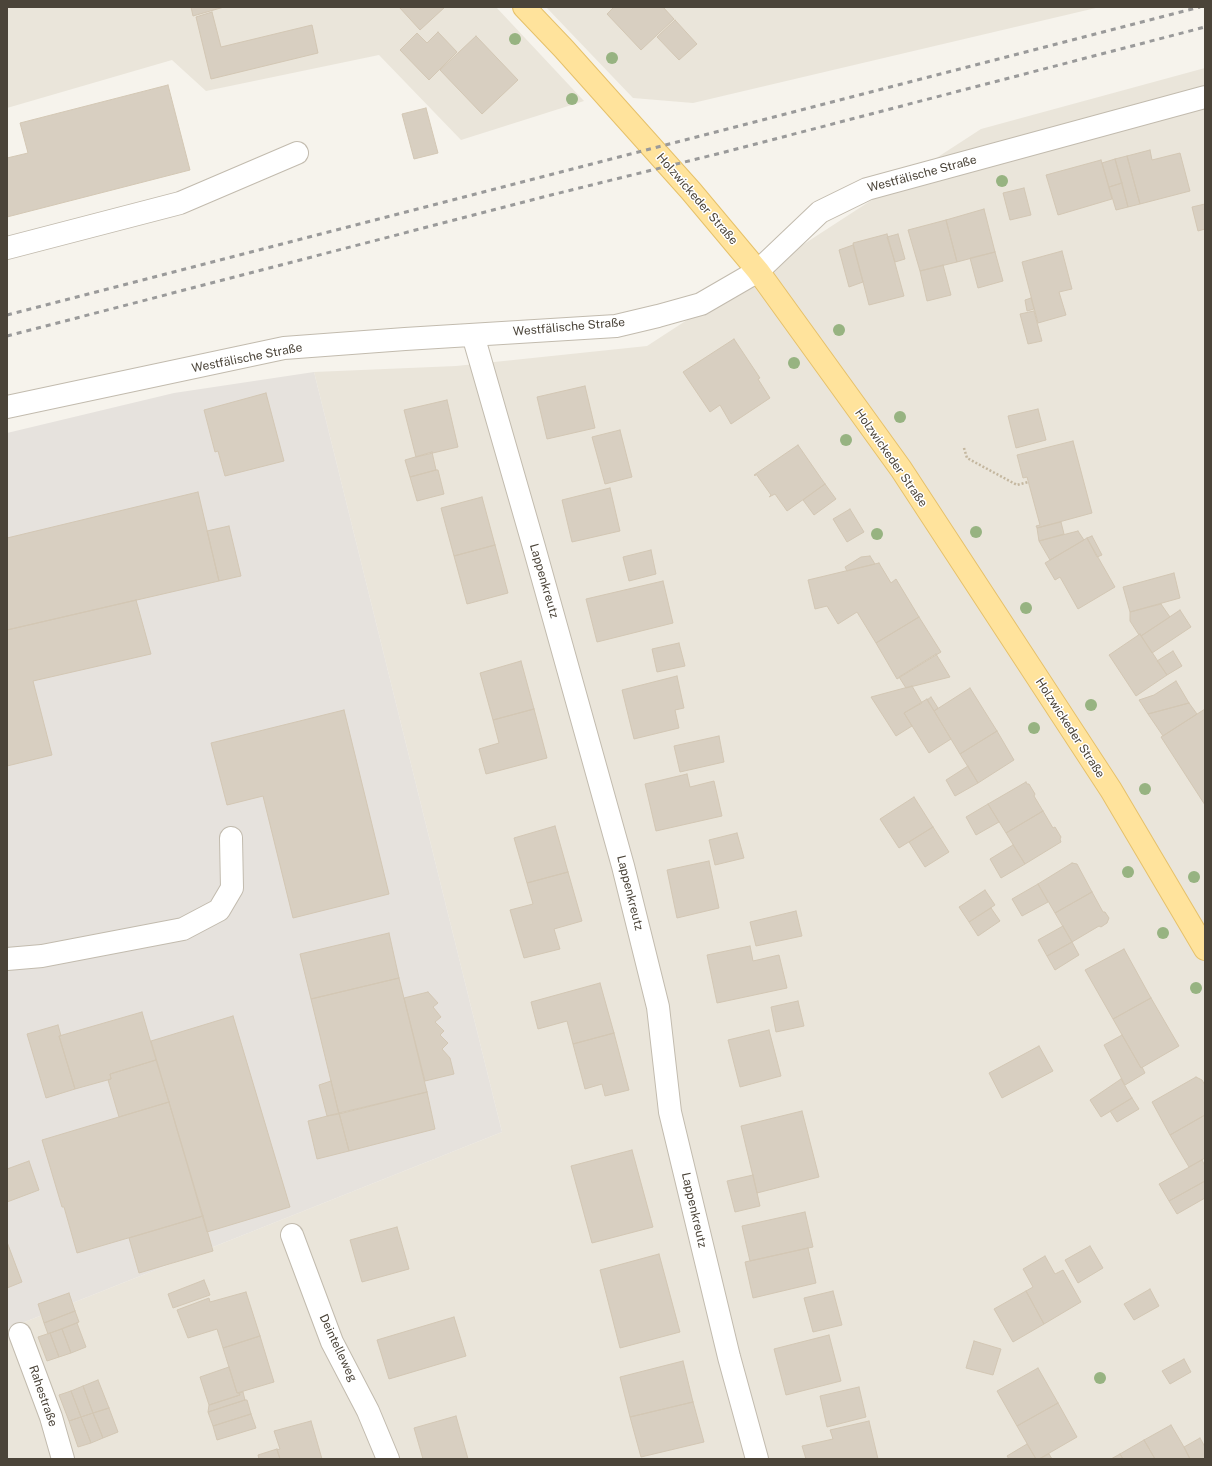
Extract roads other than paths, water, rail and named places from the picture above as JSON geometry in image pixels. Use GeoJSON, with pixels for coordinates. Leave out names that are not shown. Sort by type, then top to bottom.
{"type":"FeatureCollection","features":[{"type":"Feature","properties":{"kind":"main road","name":"Holzwickeder Straße"},"geometry":{"type":"LineString","coordinates":[[524,7],[564,49],[691,191],[758,271],[901,469],[1111,790],[1205,949]]}},
{"type":"Feature","properties":{"kind":"street","name":"Westfälische Straße"},"geometry":{"type":"LineString","coordinates":[[7,407],[284,348],[616,326],[701,304],[758,271],[820,212],[866,189],[1205,97]]}},
{"type":"Feature","properties":{"kind":"street"},"geometry":{"type":"LineString","coordinates":[[7,248],[180,203],[296,153]]}},
{"type":"Feature","properties":{"kind":"street","name":"Lappenkreutz"},"geometry":{"type":"LineString","coordinates":[[473,335],[623,866],[658,1007],[670,1112],[729,1357],[757,1459]]}},
{"type":"Feature","properties":{"kind":"street"},"geometry":{"type":"LineString","coordinates":[[7,959],[42,956],[183,929],[219,910],[232,888],[231,838]]}},
{"type":"Feature","properties":{"kind":"street","name":"Deintelleweg"},"geometry":{"type":"LineString","coordinates":[[292,1235],[332,1342],[368,1411],[388,1459]]}},
{"type":"Feature","properties":{"kind":"street","name":"Rahestraße"},"geometry":{"type":"LineString","coordinates":[[20,1334],[51,1417],[63,1459]]}},
{"type":"Feature","properties":{"kind":"railway"},"geometry":{"type":"LineString","coordinates":[[7,315],[1200,7]]}},
{"type":"Feature","properties":{"kind":"railway"},"geometry":{"type":"LineString","coordinates":[[7,336],[1205,27]]}}]}
